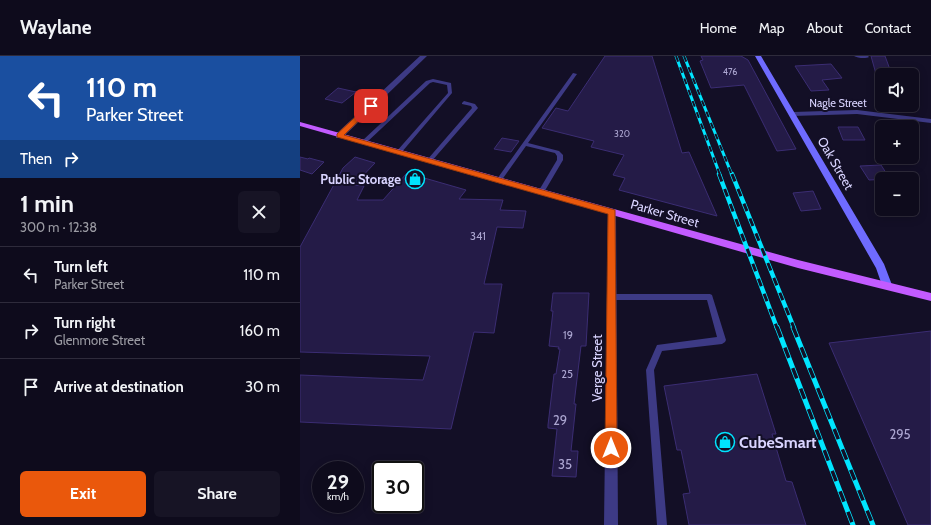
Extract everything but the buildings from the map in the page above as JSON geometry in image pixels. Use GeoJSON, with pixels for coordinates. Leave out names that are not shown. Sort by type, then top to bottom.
{"type":"FeatureCollection","features":[{"type":"Feature","properties":{"kind":"main road","name":"Parker Street"},"geometry":{"type":"LineString","coordinates":[[300,124],[798,264],[931,297]]}},
{"type":"Feature","properties":{"kind":"street"},"geometry":{"type":"LineString","coordinates":[[339,136],[424,56]]}},
{"type":"Feature","properties":{"kind":"street","name":"Oak Street"},"geometry":{"type":"LineString","coordinates":[[758,56],[881,267],[887,285]]}},
{"type":"Feature","properties":{"kind":"street","name":"Nagle Street"},"geometry":{"type":"LineString","coordinates":[[793,114],[857,112],[931,121]]}},
{"type":"Feature","properties":{"kind":"street","name":"Verge Street"},"geometry":{"type":"LineString","coordinates":[[611,525],[612,212]]}},
{"type":"Feature","properties":{"kind":"lane"},"geometry":{"type":"LineString","coordinates":[[856,56],[866,57]]}},
{"type":"Feature","properties":{"kind":"lane"},"geometry":{"type":"LineString","coordinates":[[499,180],[575,74]]}},
{"type":"Feature","properties":{"kind":"lane"},"geometry":{"type":"LineString","coordinates":[[364,142],[428,82],[433,80],[449,84],[450,92],[399,152]]}},
{"type":"Feature","properties":{"kind":"lane"},"geometry":{"type":"LineString","coordinates":[[429,161],[475,108],[474,105],[464,103]]}},
{"type":"Feature","properties":{"kind":"lane"},"geometry":{"type":"LineString","coordinates":[[524,144],[557,152],[560,156],[560,160],[541,192]]}},
{"type":"Feature","properties":{"kind":"lane"},"geometry":{"type":"LineString","coordinates":[[612,298],[710,297],[722,340],[660,348],[650,370],[662,525]]}},
{"type":"Feature","properties":{"kind":"railway"},"geometry":{"type":"LineString","coordinates":[[676,56],[720,175]]}},
{"type":"Feature","properties":{"kind":"railway"},"geometry":{"type":"LineString","coordinates":[[684,56],[732,175]]}},
{"type":"Feature","properties":{"kind":"railway"},"geometry":{"type":"LineString","coordinates":[[719,174],[777,328]]}},
{"type":"Feature","properties":{"kind":"railway"},"geometry":{"type":"LineString","coordinates":[[732,174],[794,328]]}},
{"type":"Feature","properties":{"kind":"railway"},"geometry":{"type":"LineString","coordinates":[[777,327],[853,525]]}},
{"type":"Feature","properties":{"kind":"railway"},"geometry":{"type":"LineString","coordinates":[[793,327],[873,525]]}},
{"type":"Feature","properties":{"kind":"place","name":"Public Storage"},"geometry":{"type":"Point","coordinates":[415,179]}},
{"type":"Feature","properties":{"kind":"place","name":"CubeSmart"},"geometry":{"type":"Point","coordinates":[725,442]}},
{"type":"Feature","properties":{"kind":"route"},"geometry":{"type":"LineString","coordinates":[[371,106],[339,136],[612,212],[611,448]]}}]}
